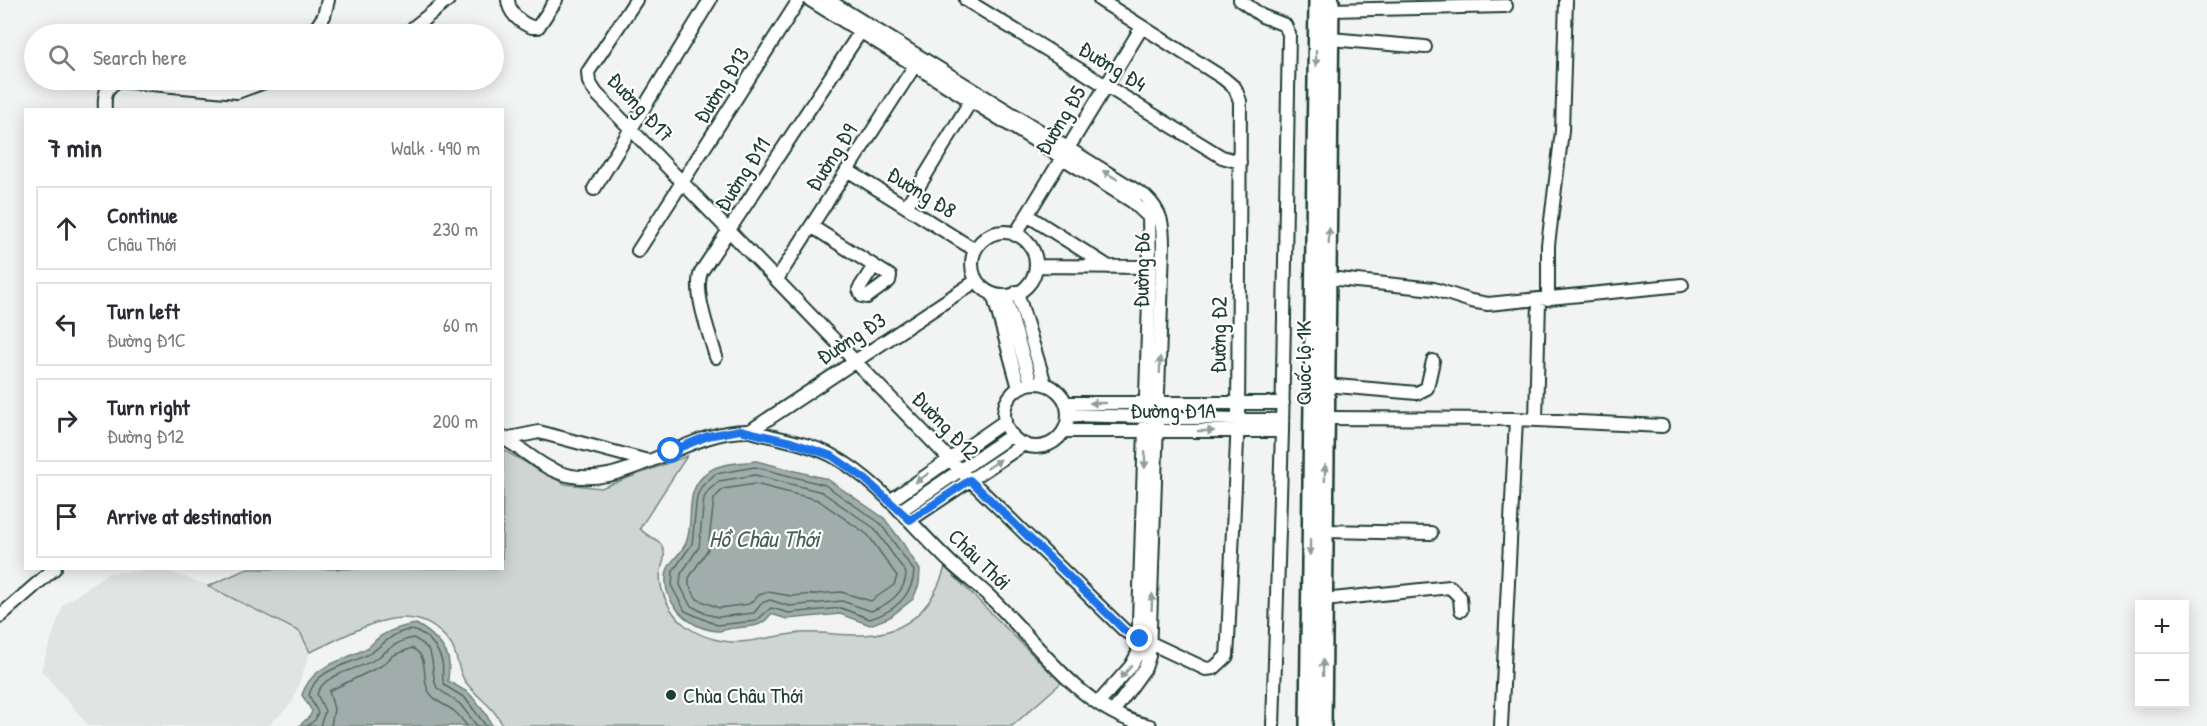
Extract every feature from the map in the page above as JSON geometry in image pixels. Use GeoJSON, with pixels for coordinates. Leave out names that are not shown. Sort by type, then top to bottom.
{"type":"FeatureCollection","features":[{"type":"Feature","properties":{"kind":"main road","name":"Quốc lộ 1K"},"geometry":{"type":"LineString","coordinates":[[1308,726],[1317,0]]}},
{"type":"Feature","properties":{"kind":"main road","name":"Quốc lộ 1K"},"geometry":{"type":"LineString","coordinates":[[1323,726],[1323,531],[1330,5]]}},
{"type":"Feature","properties":{"kind":"street"},"geometry":{"type":"LineString","coordinates":[[319,24],[324,16],[328,0]]}},
{"type":"Feature","properties":{"kind":"street"},"geometry":{"type":"LineString","coordinates":[[418,24],[448,0]]}},
{"type":"Feature","properties":{"kind":"street"},"geometry":{"type":"LineString","coordinates":[[508,0],[509,7],[524,24],[538,27],[556,0]]}},
{"type":"Feature","properties":{"kind":"street","name":"Đường Đ17"},"geometry":{"type":"LineString","coordinates":[[636,0],[588,72],[589,82],[596,93],[730,230]]}},
{"type":"Feature","properties":{"kind":"street"},"geometry":{"type":"LineString","coordinates":[[594,189],[710,0]]}},
{"type":"Feature","properties":{"kind":"street","name":"Đường Đ13"},"geometry":{"type":"LineString","coordinates":[[638,251],[684,183],[799,0]]}},
{"type":"Feature","properties":{"kind":"street","name":"Đường Đ6"},"geometry":{"type":"LineString","coordinates":[[810,0],[863,28],[1128,192],[1158,208],[1163,224],[1150,267],[1155,311],[1159,417],[1152,431],[1144,640],[1145,668],[1113,712]]}},
{"type":"Feature","properties":{"kind":"street","name":"Đường Đ6"},"geometry":{"type":"LineString","coordinates":[[828,0],[863,28]]}},
{"type":"Feature","properties":{"kind":"street","name":"Đường Đ4"},"geometry":{"type":"LineString","coordinates":[[966,0],[1222,157],[1240,162]]}},
{"type":"Feature","properties":{"kind":"street","name":"Đường Đ2"},"geometry":{"type":"LineString","coordinates":[[1100,0],[1223,78],[1235,88],[1241,114],[1238,424],[1227,656],[1214,668],[1206,669],[1144,640]]}},
{"type":"Feature","properties":{"kind":"street"},"geometry":{"type":"LineString","coordinates":[[1240,0],[1262,16],[1285,25],[1289,34],[1282,425],[1273,726]]}},
{"type":"Feature","properties":{"kind":"street"},"geometry":{"type":"LineString","coordinates":[[1536,419],[1548,245],[1562,131],[1566,0]]}},
{"type":"Feature","properties":{"kind":"street"},"geometry":{"type":"LineString","coordinates":[[1330,5],[1506,6]]}},
{"type":"Feature","properties":{"kind":"street","name":"Đường Đ5"},"geometry":{"type":"LineString","coordinates":[[1015,235],[1142,27]]}},
{"type":"Feature","properties":{"kind":"street","name":"Đường Đ11"},"geometry":{"type":"LineString","coordinates":[[716,357],[697,280],[863,28]]}},
{"type":"Feature","properties":{"kind":"street"},"geometry":{"type":"LineString","coordinates":[[1330,39],[1425,47]]}},
{"type":"Feature","properties":{"kind":"street","name":"Đường Đ9"},"geometry":{"type":"LineString","coordinates":[[777,279],[917,62]]}},
{"type":"Feature","properties":{"kind":"street"},"geometry":{"type":"LineString","coordinates":[[105,108],[104,94],[107,90]]}},
{"type":"Feature","properties":{"kind":"street"},"geometry":{"type":"LineString","coordinates":[[216,90],[237,92],[242,90]]}},
{"type":"Feature","properties":{"kind":"street"},"geometry":{"type":"LineString","coordinates":[[906,207],[974,97]]}},
{"type":"Feature","properties":{"kind":"street","name":"Đường Đ8"},"geometry":{"type":"LineString","coordinates":[[847,170],[975,250]]}},
{"type":"Feature","properties":{"kind":"street"},"geometry":{"type":"LineString","coordinates":[[1027,215],[1109,267]]}},
{"type":"Feature","properties":{"kind":"street"},"geometry":{"type":"LineString","coordinates":[[812,225],[874,266]]}},
{"type":"Feature","properties":{"kind":"street","name":"Đường Đ12"},"geometry":{"type":"LineString","coordinates":[[730,230],[949,460],[1125,631],[1144,640]]}},
{"type":"Feature","properties":{"kind":"street"},"geometry":{"type":"LineString","coordinates":[[999,233],[1015,235],[1031,248],[1037,266],[1029,283],[1005,294],[976,281],[972,271],[975,250],[989,236],[999,233]]}},
{"type":"Feature","properties":{"kind":"street","name":"Đường Đ6"},"geometry":{"type":"LineString","coordinates":[[1152,431],[1146,417],[1146,404],[1155,311],[1157,246]]}},
{"type":"Feature","properties":{"kind":"street"},"geometry":{"type":"LineString","coordinates":[[1037,266],[1150,267]]}},
{"type":"Feature","properties":{"kind":"street"},"geometry":{"type":"LineString","coordinates":[[1328,278],[1434,289],[1488,304],[1682,285]]}},
{"type":"Feature","properties":{"kind":"street","name":"Đường Đ3"},"geometry":{"type":"LineString","coordinates":[[750,430],[976,281]]}},
{"type":"Feature","properties":{"kind":"street"},"geometry":{"type":"LineString","coordinates":[[1005,294],[1031,383]]}},
{"type":"Feature","properties":{"kind":"street"},"geometry":{"type":"LineString","coordinates":[[1005,294],[1018,338],[1045,384]]}},
{"type":"Feature","properties":{"kind":"street"},"geometry":{"type":"LineString","coordinates":[[1018,338],[1019,388]]}},
{"type":"Feature","properties":{"kind":"street"},"geometry":{"type":"LineString","coordinates":[[1326,386],[1417,393],[1427,388],[1433,361]]}},
{"type":"Feature","properties":{"kind":"street"},"geometry":{"type":"LineString","coordinates":[[1031,383],[1045,384],[1058,390],[1067,409],[1064,431],[1051,443],[1042,446],[1024,444],[1012,435],[1005,421],[1008,401],[1019,388],[1031,383]]}},
{"type":"Feature","properties":{"kind":"street","name":"Đường Đ1A"},"geometry":{"type":"LineString","coordinates":[[1067,409],[1146,404],[1282,402]]}},
{"type":"Feature","properties":{"kind":"street","name":"Đường Đ1A"},"geometry":{"type":"LineString","coordinates":[[1067,409],[1238,424],[1282,425]]}},
{"type":"Feature","properties":{"kind":"street"},"geometry":{"type":"LineString","coordinates":[[1326,418],[1536,419],[1662,426]]}},
{"type":"Feature","properties":{"kind":"street"},"geometry":{"type":"LineString","coordinates":[[1501,726],[1516,419]]}},
{"type":"Feature","properties":{"kind":"street"},"geometry":{"type":"LineString","coordinates":[[890,501],[1005,421]]}},
{"type":"Feature","properties":{"kind":"street","name":"Đường Đ1A"},"geometry":{"type":"LineString","coordinates":[[1064,431],[1152,431],[1238,424]]}},
{"type":"Feature","properties":{"kind":"street","name":"Châu Thới"},"geometry":{"type":"LineString","coordinates":[[504,439],[524,449],[553,470],[592,478],[609,475],[708,436],[750,430],[832,456],[890,501],[950,562],[993,599],[1043,657],[1083,692],[1113,712],[1150,726]]}},
{"type":"Feature","properties":{"kind":"street"},"geometry":{"type":"LineString","coordinates":[[504,439],[539,432],[648,460]]}},
{"type":"Feature","properties":{"kind":"street"},"geometry":{"type":"LineString","coordinates":[[900,511],[1012,435]]}},
{"type":"Feature","properties":{"kind":"street"},"geometry":{"type":"LineString","coordinates":[[910,520],[1024,444]]}},
{"type":"Feature","properties":{"kind":"street"},"geometry":{"type":"LineString","coordinates":[[1323,531],[1431,533]]}},
{"type":"Feature","properties":{"kind":"street"},"geometry":{"type":"LineString","coordinates":[[0,616],[53,570]]}},
{"type":"Feature","properties":{"kind":"street"},"geometry":{"type":"LineString","coordinates":[[1323,600],[1450,587],[1460,597],[1461,610]]}},
{"type":"Feature","properties":{"kind":"street","name":"Đường Đ6"},"geometry":{"type":"LineString","coordinates":[[1099,702],[1137,659],[1144,640]]}},
{"type":"Feature","properties":{"kind":"shaded area"},"geometry":{"type":"Polygon","coordinates":[[[504,451],[565,484],[601,488],[687,456],[640,528],[661,544],[664,556],[660,577],[666,601],[680,621],[694,631],[713,639],[742,642],[800,633],[863,635],[887,631],[908,622],[922,610],[934,594],[945,567],[1061,683],[1012,726],[503,726],[495,713],[465,681],[450,643],[435,628],[418,620],[401,618],[383,621],[364,627],[310,652],[300,632],[208,586],[245,570],[504,570],[504,451]]]}},
{"type":"Feature","properties":{"kind":"shaded area"},"geometry":{"type":"Polygon","coordinates":[[[164,570],[222,590],[300,632],[310,652],[292,703],[268,726],[89,726],[41,670],[63,605],[108,573],[164,570]]]}},
{"type":"Feature","properties":{"kind":"water","name":"Hồ Châu Thới"},"geometry":{"type":"Polygon","coordinates":[[[756,461],[827,479],[884,518],[920,570],[919,584],[913,599],[890,617],[870,625],[840,614],[787,619],[771,614],[763,622],[755,625],[717,631],[696,625],[687,619],[672,602],[666,582],[667,571],[671,563],[687,540],[691,502],[696,485],[702,477],[715,468],[756,461]]]}},
{"type":"Feature","properties":{"kind":"water"},"geometry":{"type":"Polygon","coordinates":[[[416,624],[427,631],[446,653],[449,666],[448,681],[469,693],[486,714],[492,726],[299,726],[312,711],[302,695],[320,670],[367,648],[385,634],[416,624]]]}},
{"type":"Feature","properties":{"kind":"place","name":"Chùa Châu Thới"},"geometry":{"type":"Point","coordinates":[671,695]}},
{"type":"Feature","properties":{"kind":"route"},"geometry":{"type":"LineString","coordinates":[[671,451],[708,436],[750,430],[832,456],[865,479],[910,520],[970,480],[1125,631],[1140,639]]}}]}
